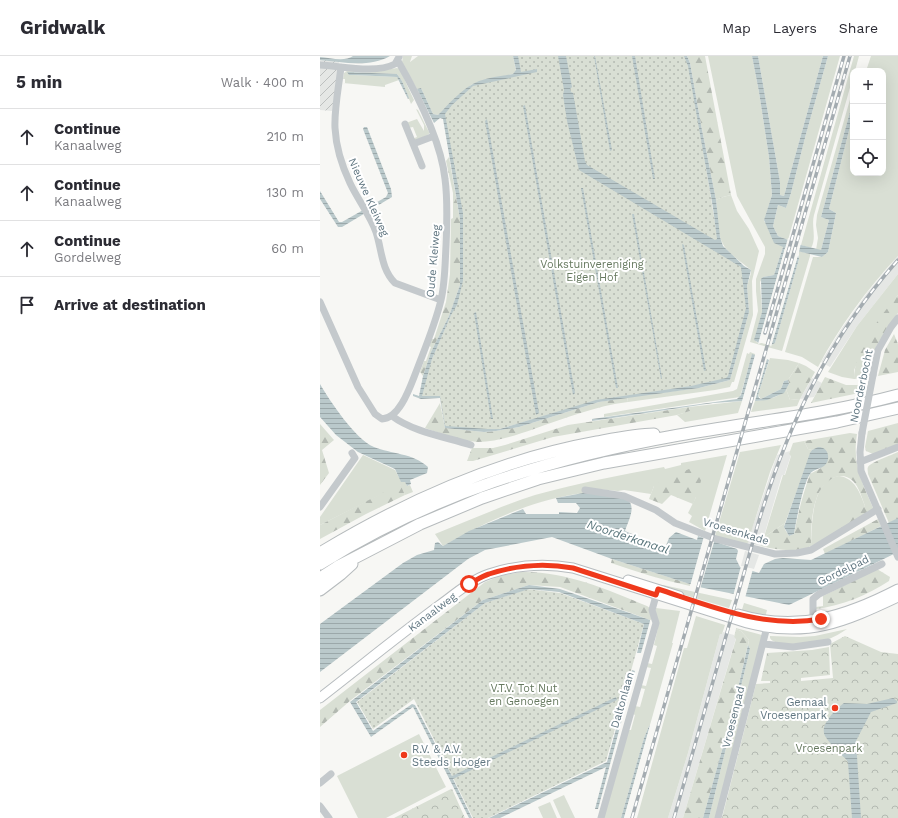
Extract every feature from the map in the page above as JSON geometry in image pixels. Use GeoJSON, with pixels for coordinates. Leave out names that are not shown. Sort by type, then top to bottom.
{"type":"FeatureCollection","features":[{"type":"Feature","properties":{"kind":"highway"},"geometry":{"type":"LineString","coordinates":[[320,564],[347,547],[400,520],[489,483],[564,460],[678,435],[843,407],[898,394]]}},
{"type":"Feature","properties":{"kind":"highway"},"geometry":{"type":"LineString","coordinates":[[320,578],[337,567],[420,524],[457,508],[514,487],[569,471],[640,456],[844,421],[898,408]]}},
{"type":"Feature","properties":{"kind":"highway"},"geometry":{"type":"LineString","coordinates":[[320,553],[388,514],[428,495],[472,477],[514,463],[558,450],[605,440],[650,434],[678,435]]}},
{"type":"Feature","properties":{"kind":"highway"},"geometry":{"type":"LineString","coordinates":[[320,548],[344,538]]}},
{"type":"Feature","properties":{"kind":"highway"},"geometry":{"type":"LineString","coordinates":[[320,590],[341,574],[359,556]]}},
{"type":"Feature","properties":{"kind":"main road","name":"Kanaalweg"},"geometry":{"type":"LineString","coordinates":[[320,692],[449,592],[486,570],[527,560],[561,561],[574,564],[747,623],[768,624]]}},
{"type":"Feature","properties":{"kind":"main road","name":"Kanaalweg"},"geometry":{"type":"LineString","coordinates":[[320,698],[431,612],[469,584],[488,574],[528,566],[561,566],[573,568],[657,592]]}},
{"type":"Feature","properties":{"kind":"main road"},"geometry":{"type":"LineString","coordinates":[[768,624],[813,620],[834,616],[858,608],[898,588]]}},
{"type":"Feature","properties":{"kind":"main road"},"geometry":{"type":"LineString","coordinates":[[768,624],[805,628],[834,624],[860,615],[898,596]]}},
{"type":"Feature","properties":{"kind":"street"},"geometry":{"type":"LineString","coordinates":[[320,65],[385,68],[395,64],[398,58]]}},
{"type":"Feature","properties":{"kind":"street","name":"Oude Kleiweg"},"geometry":{"type":"LineString","coordinates":[[392,416],[400,406],[408,391],[434,326],[441,300],[445,267],[447,195],[445,177],[434,136],[398,58]]}},
{"type":"Feature","properties":{"kind":"street","name":"Nieuwe Kleiweg"},"geometry":{"type":"LineString","coordinates":[[341,67],[335,126],[336,137],[343,166],[376,232],[385,269],[390,277],[402,286],[441,300]]}},
{"type":"Feature","properties":{"kind":"street"},"geometry":{"type":"LineString","coordinates":[[405,124],[422,166]]}},
{"type":"Feature","properties":{"kind":"street"},"geometry":{"type":"LineString","coordinates":[[413,144],[434,136]]}},
{"type":"Feature","properties":{"kind":"street"},"geometry":{"type":"LineString","coordinates":[[320,302],[361,393],[376,414],[382,419],[392,416],[415,428],[471,445]]}},
{"type":"Feature","properties":{"kind":"street","name":"Noorderbocht"},"geometry":{"type":"LineString","coordinates":[[898,318],[878,350],[862,433],[860,452],[861,471],[898,556]]}},
{"type":"Feature","properties":{"kind":"street"},"geometry":{"type":"LineString","coordinates":[[860,462],[898,447]]}},
{"type":"Feature","properties":{"kind":"street"},"geometry":{"type":"LineString","coordinates":[[320,507],[355,458],[352,453]]}},
{"type":"Feature","properties":{"kind":"street","name":"Vroesenkade"},"geometry":{"type":"LineString","coordinates":[[585,490],[624,496],[656,510],[676,523],[716,539],[775,554],[797,553],[811,550],[878,509]]}},
{"type":"Feature","properties":{"kind":"street","name":"Gordelpad"},"geometry":{"type":"LineString","coordinates":[[813,620],[813,600],[819,594],[882,564]]}},
{"type":"Feature","properties":{"kind":"street","name":"Daltonlaan"},"geometry":{"type":"LineString","coordinates":[[600,818],[656,623],[652,610],[657,592]]}},
{"type":"Feature","properties":{"kind":"street","name":"Vroesenpad"},"geometry":{"type":"LineString","coordinates":[[718,818],[768,624]]}},
{"type":"Feature","properties":{"kind":"street"},"geometry":{"type":"LineString","coordinates":[[764,644],[801,647],[828,642]]}},
{"type":"Feature","properties":{"kind":"street"},"geometry":{"type":"LineString","coordinates":[[320,783],[331,774]]}},
{"type":"Feature","properties":{"kind":"street"},"geometry":{"type":"LineString","coordinates":[[320,806],[329,818]]}},
{"type":"Feature","properties":{"kind":"shaded area"},"geometry":{"type":"Polygon","coordinates":[[[320,58],[339,62],[332,111],[320,110],[320,58]]]}},
{"type":"Feature","properties":{"kind":"shaded area"},"geometry":{"type":"Polygon","coordinates":[[[898,256],[898,274],[857,326],[830,367],[821,362],[842,328],[867,293],[898,256]]]}},
{"type":"Feature","properties":{"kind":"shaded area"},"geometry":{"type":"Polygon","coordinates":[[[812,378],[822,383],[814,397],[800,399],[812,378]]]}},
{"type":"Feature","properties":{"kind":"shaded area"},"geometry":{"type":"Polygon","coordinates":[[[790,451],[789,454],[791,455],[784,476],[782,475],[761,546],[747,543],[777,455],[790,451]]]}},
{"type":"Feature","properties":{"kind":"shaded area"},"geometry":{"type":"Polygon","coordinates":[[[745,551],[759,555],[754,569],[741,566],[745,551]]]}},
{"type":"Feature","properties":{"kind":"shaded area"},"geometry":{"type":"Polygon","coordinates":[[[723,632],[734,635],[736,638],[683,818],[668,818],[688,753],[720,634],[723,632]]]}},
{"type":"Feature","properties":{"kind":"green space"},"geometry":{"type":"Polygon","coordinates":[[[403,56],[412,56],[410,62],[418,56],[513,56],[516,71],[513,74],[481,81],[471,85],[438,115],[433,114],[421,88],[417,89],[402,62],[403,56]]]}},
{"type":"Feature","properties":{"kind":"green space","name":"Volkstuinvereniging Eigen Hof"},"geometry":{"type":"Polygon","coordinates":[[[515,56],[686,56],[689,64],[719,247],[746,269],[747,309],[729,378],[724,381],[598,401],[496,430],[445,427],[440,397],[422,398],[420,395],[432,359],[455,305],[462,283],[462,223],[444,111],[473,85],[517,75],[515,56]]]}},
{"type":"Feature","properties":{"kind":"green space"},"geometry":{"type":"Polygon","coordinates":[[[687,56],[705,56],[731,195],[716,200],[690,63],[687,56]]]}},
{"type":"Feature","properties":{"kind":"green space"},"geometry":{"type":"Polygon","coordinates":[[[708,56],[752,56],[759,92],[769,157],[772,195],[764,221],[783,247],[774,275],[763,277],[760,282],[762,312],[756,342],[771,345],[775,343],[799,259],[799,251],[810,254],[782,351],[750,342],[758,311],[756,279],[765,254],[765,247],[737,196],[708,56]]]}},
{"type":"Feature","properties":{"kind":"green space"},"geometry":{"type":"Polygon","coordinates":[[[758,56],[823,56],[784,196],[780,195],[780,182],[758,56]]]}},
{"type":"Feature","properties":{"kind":"green space"},"geometry":{"type":"Polygon","coordinates":[[[828,56],[840,56],[788,240],[778,236],[773,226],[778,205],[786,208],[791,193],[828,56]]]}},
{"type":"Feature","properties":{"kind":"green space"},"geometry":{"type":"Polygon","coordinates":[[[854,56],[859,56],[856,68],[851,68],[854,56]]]}},
{"type":"Feature","properties":{"kind":"green space"},"geometry":{"type":"Polygon","coordinates":[[[871,56],[898,56],[898,256],[854,309],[835,337],[818,367],[802,357],[785,352],[813,257],[822,257],[828,252],[836,213],[829,209],[850,127],[850,176],[886,176],[886,68],[867,68],[871,56]]]}},
{"type":"Feature","properties":{"kind":"green space"},"geometry":{"type":"Polygon","coordinates":[[[397,68],[400,69],[414,100],[411,104],[402,81],[397,74],[354,72],[354,75],[397,77],[399,80],[385,85],[385,87],[343,83],[345,83],[345,79],[343,79],[344,73],[347,71],[377,71],[397,68]]]}},
{"type":"Feature","properties":{"kind":"green space"},"geometry":{"type":"Polygon","coordinates":[[[850,70],[850,88],[813,219],[813,244],[811,248],[801,245],[850,70]]]}},
{"type":"Feature","properties":{"kind":"green space"},"geometry":{"type":"Polygon","coordinates":[[[850,100],[850,112],[821,217],[829,220],[821,250],[816,250],[818,238],[816,225],[817,215],[850,100]]]}},
{"type":"Feature","properties":{"kind":"green space"},"geometry":{"type":"Polygon","coordinates":[[[416,109],[418,110],[429,134],[416,141],[412,139],[417,137],[413,127],[408,128],[406,123],[417,119],[424,131],[424,125],[416,109]]]}},
{"type":"Feature","properties":{"kind":"green space"},"geometry":{"type":"Polygon","coordinates":[[[449,157],[460,219],[460,285],[449,316],[431,352],[423,376],[420,372],[424,361],[426,361],[431,347],[429,346],[431,339],[434,339],[446,302],[450,274],[453,193],[446,161],[449,157]]]}},
{"type":"Feature","properties":{"kind":"green space"},"geometry":{"type":"Polygon","coordinates":[[[731,195],[737,211],[749,229],[759,251],[752,281],[753,315],[734,382],[732,382],[730,387],[715,390],[628,402],[627,397],[699,388],[730,380],[749,312],[747,286],[751,273],[751,270],[725,247],[719,234],[716,200],[731,195]]]}},
{"type":"Feature","properties":{"kind":"green space"},"geometry":{"type":"Polygon","coordinates":[[[898,274],[898,295],[877,323],[854,370],[854,379],[828,372],[857,326],[898,274]]]}},
{"type":"Feature","properties":{"kind":"green space"},"geometry":{"type":"Polygon","coordinates":[[[898,295],[898,313],[877,345],[870,361],[867,378],[854,379],[858,357],[869,334],[898,295]]]}},
{"type":"Feature","properties":{"kind":"green space"},"geometry":{"type":"Polygon","coordinates":[[[894,334],[898,344],[898,372],[878,376],[885,350],[894,334]]]}},
{"type":"Feature","properties":{"kind":"green space"},"geometry":{"type":"Polygon","coordinates":[[[750,352],[755,355],[752,355],[740,397],[604,417],[604,414],[733,391],[737,389],[747,353],[749,354],[750,352]]]}},
{"type":"Feature","properties":{"kind":"green space"},"geometry":{"type":"Polygon","coordinates":[[[770,358],[799,363],[788,380],[784,381],[781,389],[761,399],[758,395],[770,358]]]}},
{"type":"Feature","properties":{"kind":"green space"},"geometry":{"type":"Polygon","coordinates":[[[799,363],[815,372],[800,399],[790,400],[786,389],[789,384],[788,380],[799,363]]]}},
{"type":"Feature","properties":{"kind":"green space"},"geometry":{"type":"Polygon","coordinates":[[[825,377],[846,385],[866,385],[864,392],[811,403],[825,377]]]}},
{"type":"Feature","properties":{"kind":"green space"},"geometry":{"type":"Polygon","coordinates":[[[786,389],[790,400],[800,399],[797,406],[751,412],[755,401],[780,395],[786,389]]]}},
{"type":"Feature","properties":{"kind":"green space"},"geometry":{"type":"Polygon","coordinates":[[[627,397],[628,402],[592,409],[513,436],[492,441],[478,442],[465,440],[425,428],[440,403],[445,428],[484,432],[519,427],[599,402],[627,397]]]}},
{"type":"Feature","properties":{"kind":"green space"},"geometry":{"type":"Polygon","coordinates":[[[742,401],[738,413],[685,422],[677,415],[690,411],[689,407],[742,401]]]}},
{"type":"Feature","properties":{"kind":"green space"},"geometry":{"type":"Polygon","coordinates":[[[689,407],[690,411],[677,415],[553,437],[473,461],[467,461],[472,448],[493,448],[568,425],[689,407]]]}},
{"type":"Feature","properties":{"kind":"green space"},"geometry":{"type":"Polygon","coordinates":[[[898,423],[898,444],[873,454],[866,451],[865,447],[868,431],[898,423]]]}},
{"type":"Feature","properties":{"kind":"green space"},"geometry":{"type":"Polygon","coordinates":[[[320,424],[334,440],[322,450],[329,473],[320,485],[320,424]]]}},
{"type":"Feature","properties":{"kind":"green space"},"geometry":{"type":"Polygon","coordinates":[[[850,433],[857,434],[856,455],[859,473],[874,510],[831,536],[832,528],[835,525],[865,506],[859,489],[855,483],[848,477],[837,477],[827,482],[817,497],[812,515],[811,546],[799,550],[780,550],[761,546],[764,537],[785,523],[784,525],[789,536],[794,534],[810,474],[821,468],[814,449],[808,449],[804,441],[850,433]]]}},
{"type":"Feature","properties":{"kind":"green space"},"geometry":{"type":"Polygon","coordinates":[[[804,441],[808,449],[812,450],[785,523],[764,537],[783,475],[785,475],[791,456],[789,454],[793,443],[804,441]]]}},
{"type":"Feature","properties":{"kind":"green space"},"geometry":{"type":"Polygon","coordinates":[[[781,445],[770,472],[747,545],[715,536],[740,452],[781,445]]]}},
{"type":"Feature","properties":{"kind":"green space"},"geometry":{"type":"Polygon","coordinates":[[[898,452],[898,518],[889,523],[868,474],[868,467],[873,463],[898,452]]]}},
{"type":"Feature","properties":{"kind":"green space"},"geometry":{"type":"Polygon","coordinates":[[[363,455],[395,470],[401,481],[405,481],[407,486],[410,485],[413,492],[405,495],[400,485],[320,525],[320,517],[363,455]]]}},
{"type":"Feature","properties":{"kind":"green space"},"geometry":{"type":"Polygon","coordinates":[[[727,455],[705,531],[689,522],[692,516],[688,513],[696,497],[654,486],[651,494],[624,490],[618,491],[585,488],[583,493],[547,500],[510,513],[475,528],[443,546],[435,534],[535,495],[664,467],[665,469],[681,465],[681,463],[727,455]]]}},
{"type":"Feature","properties":{"kind":"green space"},"geometry":{"type":"Polygon","coordinates":[[[700,464],[705,468],[693,504],[671,495],[662,504],[649,499],[654,486],[658,483],[700,464]]]}},
{"type":"Feature","properties":{"kind":"green space"},"geometry":{"type":"Polygon","coordinates":[[[839,476],[845,477],[853,483],[859,491],[865,506],[831,536],[811,546],[813,516],[818,494],[830,479],[839,476]]]}},
{"type":"Feature","properties":{"kind":"green space"},"geometry":{"type":"Polygon","coordinates":[[[400,484],[405,495],[320,539],[320,525],[400,484]]]}},
{"type":"Feature","properties":{"kind":"green space"},"geometry":{"type":"Polygon","coordinates":[[[878,519],[881,526],[825,554],[823,549],[878,519]]]}},
{"type":"Feature","properties":{"kind":"green space"},"geometry":{"type":"Polygon","coordinates":[[[612,559],[690,584],[690,586],[650,576],[611,563],[612,559]]]}},
{"type":"Feature","properties":{"kind":"green space"},"geometry":{"type":"Polygon","coordinates":[[[877,569],[890,577],[889,581],[854,599],[825,608],[816,609],[816,607],[823,606],[823,596],[877,569]]]}},
{"type":"Feature","properties":{"kind":"green space"},"geometry":{"type":"Polygon","coordinates":[[[521,572],[553,574],[585,582],[647,606],[650,608],[653,619],[650,620],[560,587],[529,585],[483,600],[351,700],[320,727],[320,710],[485,582],[500,576],[521,572]]]}},
{"type":"Feature","properties":{"kind":"green space"},"geometry":{"type":"Polygon","coordinates":[[[663,585],[732,600],[729,608],[661,588],[663,585]]]}},
{"type":"Feature","properties":{"kind":"green space","name":"V.T.V. Tot Nut en Genoegen"},"geometry":{"type":"Polygon","coordinates":[[[527,589],[560,593],[644,624],[606,761],[488,818],[473,818],[414,699],[373,729],[357,702],[485,603],[527,589]]]}},
{"type":"Feature","properties":{"kind":"green space"},"geometry":{"type":"Polygon","coordinates":[[[744,603],[767,610],[765,618],[741,613],[744,603]]]}},
{"type":"Feature","properties":{"kind":"green space"},"geometry":{"type":"Polygon","coordinates":[[[656,608],[680,611],[673,643],[650,725],[644,738],[621,818],[604,818],[628,730],[631,730],[635,715],[633,714],[635,706],[640,707],[645,689],[640,688],[641,685],[646,686],[651,668],[646,667],[647,663],[652,664],[657,646],[654,645],[658,628],[656,608]]]}},
{"type":"Feature","properties":{"kind":"green space"},"geometry":{"type":"Polygon","coordinates":[[[696,616],[725,625],[722,634],[720,634],[688,753],[668,818],[637,818],[684,648],[687,648],[696,616]]]}},
{"type":"Feature","properties":{"kind":"green space"},"geometry":{"type":"Polygon","coordinates":[[[736,628],[762,635],[716,818],[709,818],[750,649],[748,645],[749,640],[736,628]]]}},
{"type":"Feature","properties":{"kind":"green space"},"geometry":{"type":"Polygon","coordinates":[[[736,629],[741,631],[749,640],[727,736],[703,818],[683,818],[736,639],[734,637],[736,629]]]}},
{"type":"Feature","properties":{"kind":"green space"},"geometry":{"type":"Polygon","coordinates":[[[847,629],[827,640],[806,644],[780,643],[770,638],[770,636],[815,636],[847,629]]]}},
{"type":"Feature","properties":{"kind":"green space","name":"Vroesenpark"},"geometry":{"type":"Polygon","coordinates":[[[845,636],[881,652],[898,654],[898,818],[722,818],[756,684],[770,683],[770,681],[761,681],[767,653],[812,650],[829,647],[830,675],[801,678],[801,681],[833,678],[830,644],[845,636]]]}},
{"type":"Feature","properties":{"kind":"green space","name":"R.V. & A.V. Steeds Hooger"},"geometry":{"type":"Polygon","coordinates":[[[419,734],[446,787],[386,818],[358,818],[337,776],[419,734]]]}},
{"type":"Feature","properties":{"kind":"green space"},"geometry":{"type":"Polygon","coordinates":[[[451,789],[465,818],[394,818],[451,789]]]}},
{"type":"Feature","properties":{"kind":"green space"},"geometry":{"type":"Polygon","coordinates":[[[564,795],[575,818],[561,818],[553,800],[564,795]]]}},
{"type":"Feature","properties":{"kind":"green space"},"geometry":{"type":"Polygon","coordinates":[[[550,802],[557,818],[543,818],[538,807],[550,802]]]}},
{"type":"Feature","properties":{"kind":"water"},"geometry":{"type":"Polygon","coordinates":[[[353,56],[390,56],[382,60],[364,63],[346,63],[320,60],[320,57],[346,59],[353,56]]]}},
{"type":"Feature","properties":{"kind":"water"},"geometry":{"type":"Polygon","coordinates":[[[513,56],[518,56],[521,72],[537,69],[537,72],[473,86],[452,105],[445,114],[463,213],[463,281],[457,305],[451,315],[432,359],[422,396],[440,396],[446,426],[500,429],[596,400],[691,386],[726,378],[728,376],[746,308],[741,267],[579,170],[567,121],[563,95],[564,90],[558,56],[566,56],[572,87],[570,89],[573,93],[587,165],[715,240],[717,239],[713,208],[688,66],[684,56],[687,56],[690,63],[716,200],[720,237],[723,246],[744,266],[751,270],[747,286],[749,312],[730,380],[699,388],[599,402],[519,427],[484,432],[445,428],[440,398],[421,399],[413,396],[413,394],[419,396],[423,376],[431,352],[449,316],[460,285],[460,219],[443,119],[440,118],[434,123],[417,89],[421,88],[433,114],[438,115],[457,96],[473,84],[487,78],[513,74],[516,70],[513,56]]]}},
{"type":"Feature","properties":{"kind":"water"},"geometry":{"type":"Polygon","coordinates":[[[594,56],[612,150],[610,151],[594,56]]]}},
{"type":"Feature","properties":{"kind":"water"},"geometry":{"type":"Polygon","coordinates":[[[632,56],[635,56],[655,179],[653,179],[632,56]]]}},
{"type":"Feature","properties":{"kind":"water"},"geometry":{"type":"Polygon","coordinates":[[[752,56],[758,56],[780,182],[780,195],[784,196],[823,56],[828,56],[791,193],[786,208],[778,205],[773,226],[778,236],[801,245],[821,250],[829,220],[821,217],[850,112],[850,127],[829,209],[836,213],[828,252],[822,257],[785,248],[759,343],[754,340],[762,312],[761,279],[763,277],[774,275],[783,247],[774,243],[764,220],[772,195],[769,157],[752,56]]]}},
{"type":"Feature","properties":{"kind":"water"},"geometry":{"type":"Polygon","coordinates":[[[347,72],[397,74],[402,81],[409,98],[408,99],[397,77],[349,75],[347,72]]]}},
{"type":"Feature","properties":{"kind":"water"},"geometry":{"type":"Polygon","coordinates":[[[525,105],[575,393],[573,395],[523,106],[525,105]]]}},
{"type":"Feature","properties":{"kind":"water"},"geometry":{"type":"Polygon","coordinates":[[[487,119],[539,413],[536,415],[485,121],[487,119]]]}},
{"type":"Feature","properties":{"kind":"water"},"geometry":{"type":"Polygon","coordinates":[[[364,127],[367,127],[391,189],[392,197],[342,227],[338,227],[320,199],[320,191],[339,222],[342,222],[386,197],[388,193],[363,129],[364,127]]]}},
{"type":"Feature","properties":{"kind":"water"},"geometry":{"type":"Polygon","coordinates":[[[581,188],[583,188],[618,388],[616,388],[581,188]]]}},
{"type":"Feature","properties":{"kind":"water"},"geometry":{"type":"Polygon","coordinates":[[[632,214],[634,214],[661,379],[632,214]]]}},
{"type":"Feature","properties":{"kind":"water"},"geometry":{"type":"Polygon","coordinates":[[[682,244],[684,245],[706,370],[704,371],[682,244]]]}},
{"type":"Feature","properties":{"kind":"water"},"geometry":{"type":"Polygon","coordinates":[[[798,255],[799,259],[775,343],[771,345],[798,255]]]}},
{"type":"Feature","properties":{"kind":"water"},"geometry":{"type":"Polygon","coordinates":[[[476,312],[493,419],[491,419],[474,313],[476,312]]]}},
{"type":"Feature","properties":{"kind":"water"},"geometry":{"type":"Polygon","coordinates":[[[752,354],[755,355],[742,401],[713,403],[592,421],[592,419],[737,399],[741,395],[752,354]]]}},
{"type":"Feature","properties":{"kind":"water"},"geometry":{"type":"Polygon","coordinates":[[[767,359],[769,360],[758,395],[759,398],[761,399],[781,389],[784,381],[788,380],[789,384],[784,393],[767,400],[755,401],[767,359]]]}},
{"type":"Feature","properties":{"kind":"water"},"geometry":{"type":"Polygon","coordinates":[[[320,384],[351,428],[367,443],[374,447],[409,456],[422,462],[428,467],[427,473],[410,480],[411,484],[407,486],[405,482],[401,482],[395,469],[358,452],[336,435],[320,417],[320,384]]]}},
{"type":"Feature","properties":{"kind":"water"},"geometry":{"type":"Polygon","coordinates":[[[818,447],[825,449],[827,452],[827,463],[823,467],[812,472],[807,479],[800,503],[794,534],[789,536],[784,527],[810,453],[818,447]]]}},
{"type":"Feature","properties":{"kind":"water","name":"Noorderkanaal"},"geometry":{"type":"Polygon","coordinates":[[[583,493],[627,499],[630,502],[632,510],[625,531],[665,548],[669,538],[676,532],[697,540],[698,536],[737,549],[736,559],[740,567],[759,573],[764,564],[775,559],[783,558],[811,560],[898,518],[898,552],[789,605],[699,587],[612,559],[552,537],[485,550],[468,559],[320,672],[320,624],[403,563],[417,555],[434,550],[435,543],[438,542],[443,546],[469,531],[523,509],[526,514],[559,514],[559,512],[577,513],[580,508],[576,503],[558,503],[556,498],[583,493]]]}},
{"type":"Feature","properties":{"kind":"water"},"geometry":{"type":"Polygon","coordinates":[[[529,585],[560,589],[650,620],[641,653],[637,653],[644,624],[559,592],[529,589],[485,603],[356,702],[373,731],[412,704],[415,705],[452,776],[616,697],[617,700],[453,779],[472,818],[469,818],[413,707],[371,737],[350,702],[483,600],[529,585]]]}},
{"type":"Feature","properties":{"kind":"water"},"geometry":{"type":"Polygon","coordinates":[[[748,645],[750,649],[709,818],[703,818],[727,736],[748,645]]]}},
{"type":"Feature","properties":{"kind":"water"},"geometry":{"type":"Polygon","coordinates":[[[632,670],[635,671],[598,809],[595,809],[606,767],[500,818],[489,818],[607,762],[632,670]]]}},
{"type":"Feature","properties":{"kind":"water"},"geometry":{"type":"Polygon","coordinates":[[[893,698],[897,701],[897,703],[871,712],[856,741],[861,818],[852,818],[848,762],[826,738],[824,727],[833,713],[844,703],[867,704],[893,698]]]}},
{"type":"Feature","properties":{"kind":"water"},"geometry":{"type":"Polygon","coordinates":[[[650,725],[624,818],[621,818],[644,738],[650,725]]]}},
{"type":"Feature","properties":{"kind":"pier"},"geometry":{"type":"Polygon","coordinates":[[[788,238],[801,243],[771,347],[770,345],[797,253],[787,250],[761,343],[758,344],[788,238]]]}},
{"type":"Feature","properties":{"kind":"pier"},"geometry":{"type":"Polygon","coordinates":[[[704,536],[715,539],[700,589],[690,586],[704,536]]]}},
{"type":"Feature","properties":{"kind":"pier"},"geometry":{"type":"Polygon","coordinates":[[[741,566],[753,569],[745,598],[733,596],[741,566]]]}},
{"type":"Feature","properties":{"kind":"pier"},"geometry":{"type":"Polygon","coordinates":[[[651,723],[652,726],[626,818],[624,818],[651,723]]]}},
{"type":"Feature","properties":{"kind":"railway"},"geometry":{"type":"LineString","coordinates":[[765,333],[844,56]]}},
{"type":"Feature","properties":{"kind":"railway"},"geometry":{"type":"LineString","coordinates":[[632,818],[850,56]]}},
{"type":"Feature","properties":{"kind":"railway"},"geometry":{"type":"LineString","coordinates":[[674,818],[758,524],[770,487],[797,417],[831,352],[873,290],[898,260]]}},
{"type":"Feature","properties":{"kind":"place","name":"Gemaal Vroesenpark"},"geometry":{"type":"Point","coordinates":[835,708]}},
{"type":"Feature","properties":{"kind":"place","name":"R.V. & A.V. Steeds Hooger"},"geometry":{"type":"Point","coordinates":[404,755]}},
{"type":"Feature","properties":{"kind":"route"},"geometry":{"type":"LineString","coordinates":[[469,584],[488,574],[508,569],[528,566],[561,566],[573,568],[656,595],[658,589],[747,617],[786,622],[821,619]]}}]}
